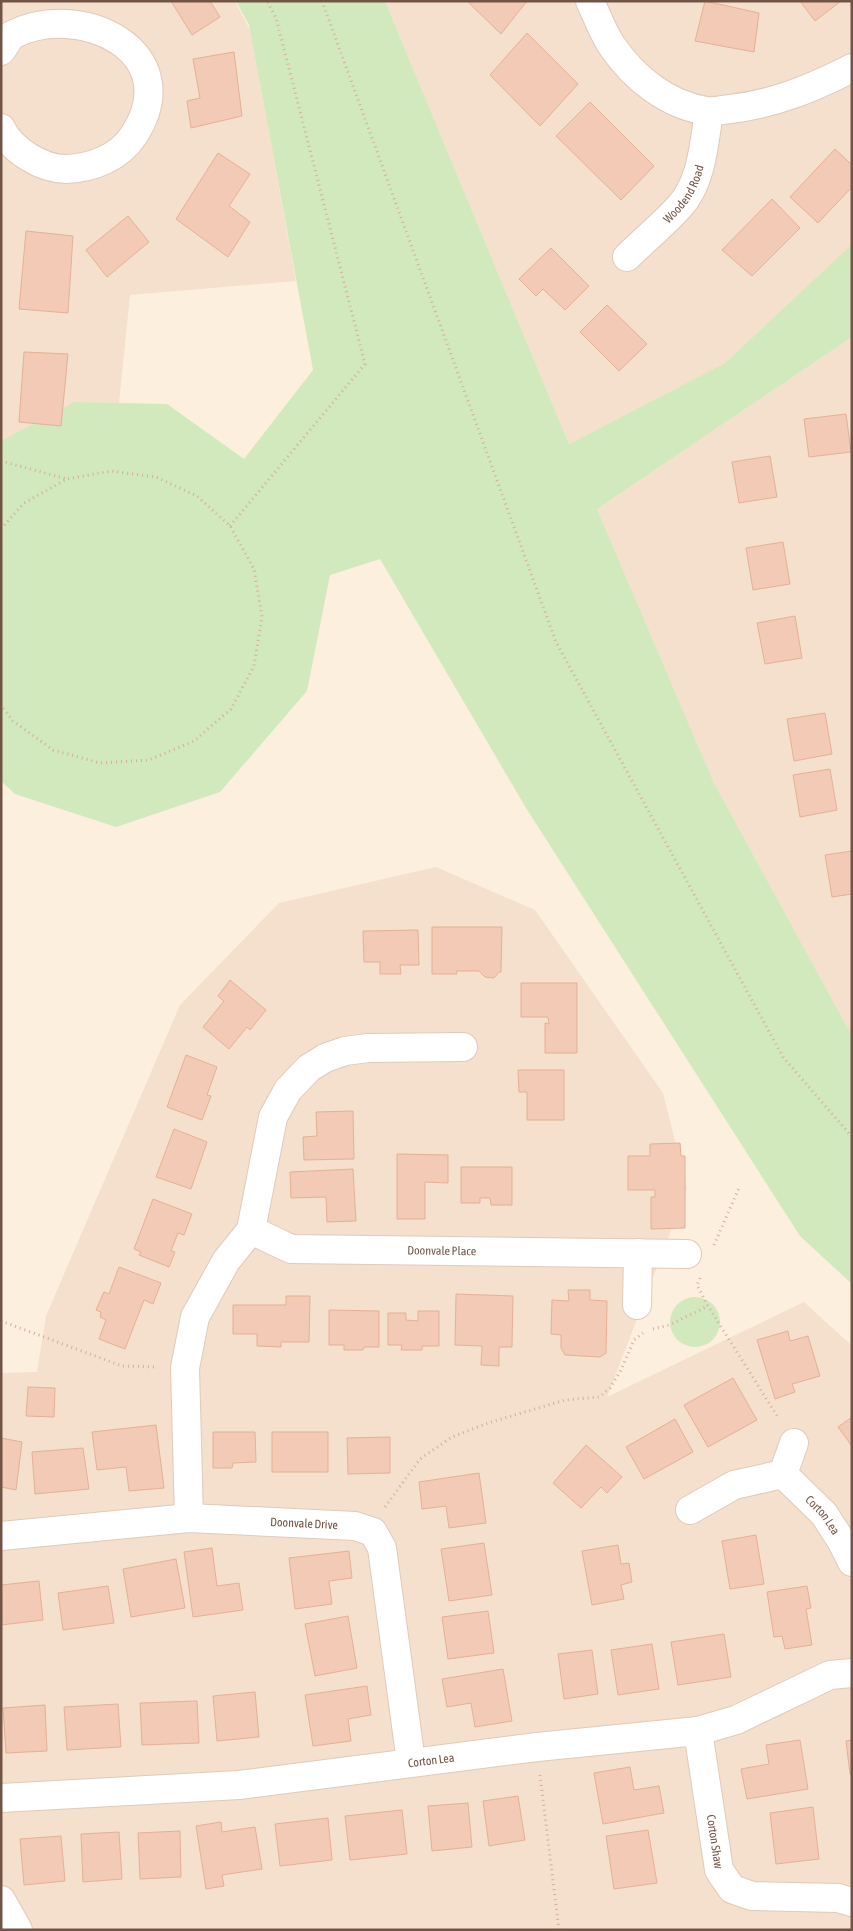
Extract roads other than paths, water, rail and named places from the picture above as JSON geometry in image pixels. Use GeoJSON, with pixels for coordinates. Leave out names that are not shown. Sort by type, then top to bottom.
{"type":"FeatureCollection","features":[{"type":"Feature","properties":{"kind":"street"},"geometry":{"type":"LineString","coordinates":[[590,1],[611,45],[632,72],[655,91],[684,106],[709,112],[752,107],[787,97],[823,83],[852,68]]}},
{"type":"Feature","properties":{"kind":"street"},"geometry":{"type":"LineString","coordinates":[[1,51],[11,35],[32,19],[56,11],[81,10],[104,18],[124,31],[140,51],[148,74],[149,98],[143,122],[130,142],[111,158],[88,167],[64,169],[40,163],[19,150],[2,133]]}},
{"type":"Feature","properties":{"kind":"street","name":"Woodend Road"},"geometry":{"type":"LineString","coordinates":[[627,257],[681,205],[693,184],[701,160],[709,112]]}},
{"type":"Feature","properties":{"kind":"street"},"geometry":{"type":"LineString","coordinates":[[189,1518],[185,1368],[195,1317],[226,1261],[250,1230],[273,1116],[288,1090],[309,1068],[325,1058],[344,1051],[368,1048],[463,1047]]}},
{"type":"Feature","properties":{"kind":"street","name":"Doonvale Place"},"geometry":{"type":"LineString","coordinates":[[250,1230],[291,1249],[638,1253],[700,1259]]}},
{"type":"Feature","properties":{"kind":"street"},"geometry":{"type":"LineString","coordinates":[[637,1305],[638,1253]]}},
{"type":"Feature","properties":{"kind":"street"},"geometry":{"type":"LineString","coordinates":[[690,1510],[734,1485],[783,1474],[794,1442]]}},
{"type":"Feature","properties":{"kind":"street","name":"Corton Lea"},"geometry":{"type":"LineString","coordinates":[[783,1474],[824,1514],[852,1562]]}},
{"type":"Feature","properties":{"kind":"street","name":"Doonvale Drive"},"geometry":{"type":"LineString","coordinates":[[1,1536],[189,1518],[355,1526],[373,1532],[382,1548],[411,1762]]}},
{"type":"Feature","properties":{"kind":"street","name":"Corton Lea"},"geometry":{"type":"LineString","coordinates":[[1,1798],[239,1785],[537,1747],[698,1731],[736,1720],[830,1676],[852,1673]]}},
{"type":"Feature","properties":{"kind":"street","name":"Corton Shaw"},"geometry":{"type":"LineString","coordinates":[[698,1731],[719,1870],[732,1889],[752,1896],[838,1898],[852,1902]]}},
{"type":"Feature","properties":{"kind":"street"},"geometry":{"type":"LineString","coordinates":[[1,1900],[18,1930]]}}]}
